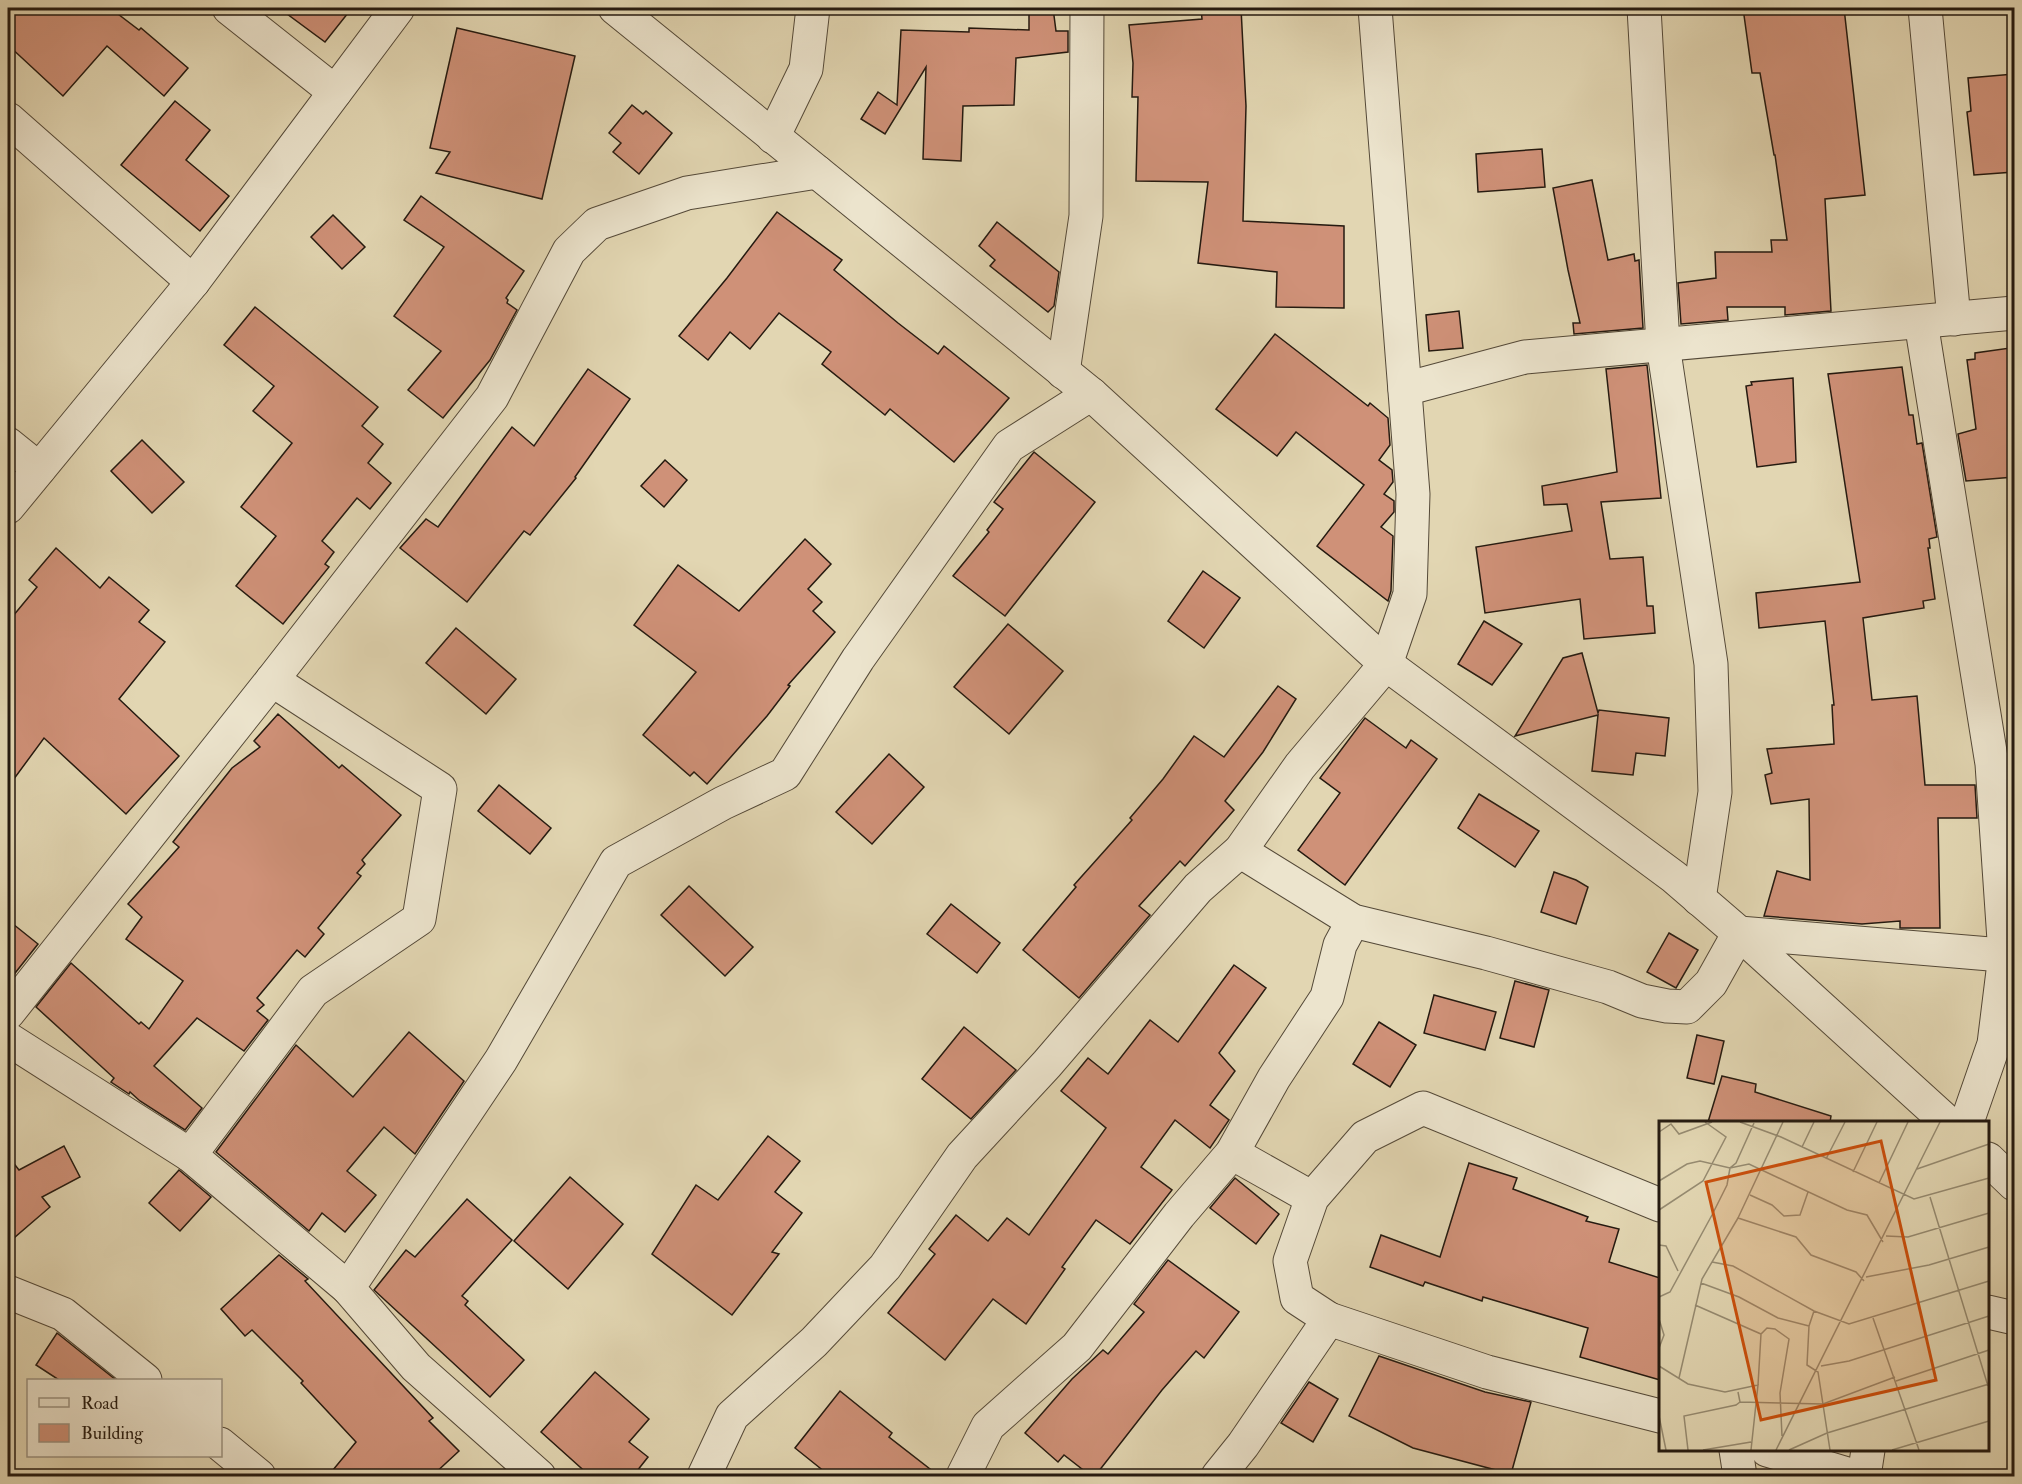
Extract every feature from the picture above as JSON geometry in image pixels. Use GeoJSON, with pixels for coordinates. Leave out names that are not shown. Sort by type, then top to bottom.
{"type":"FeatureCollection","features":[{"type":"Feature","properties":{"kind":"street"},"geometry":{"type":"LineString","coordinates":[[229,8],[335,92]]}},
{"type":"Feature","properties":{"kind":"street"},"geometry":{"type":"LineString","coordinates":[[8,507],[193,282],[398,8]]}},
{"type":"Feature","properties":{"kind":"street"},"geometry":{"type":"LineString","coordinates":[[615,8],[1091,394],[1386,664],[1674,877],[1946,1121]]}},
{"type":"Feature","properties":{"kind":"street"},"geometry":{"type":"LineString","coordinates":[[773,137],[806,69],[813,8]]}},
{"type":"Feature","properties":{"kind":"street"},"geometry":{"type":"LineString","coordinates":[[1064,372],[1086,216],[1087,8]]}},
{"type":"Feature","properties":{"kind":"street"},"geometry":{"type":"LineString","coordinates":[[704,1476],[732,1416],[814,1342],[885,1267],[962,1156],[1047,1064],[1198,888],[1240,851],[1300,766],[1386,664],[1410,594],[1413,494],[1375,8]]}},
{"type":"Feature","properties":{"kind":"street"},"geometry":{"type":"LineString","coordinates":[[1644,8],[1663,345],[1711,664],[1714,792],[1699,899]]}},
{"type":"Feature","properties":{"kind":"street"},"geometry":{"type":"LineString","coordinates":[[1925,8],[1954,319]]}},
{"type":"Feature","properties":{"kind":"street"},"geometry":{"type":"LineString","coordinates":[[8,119],[193,282]]}},
{"type":"Feature","properties":{"kind":"street"},"geometry":{"type":"LineString","coordinates":[[8,1013],[272,680],[492,397],[569,251],[597,224],[687,193],[817,172]]}},
{"type":"Feature","properties":{"kind":"street"},"geometry":{"type":"LineString","coordinates":[[1405,389],[1525,357],[2014,313]]}},
{"type":"Feature","properties":{"kind":"street"},"geometry":{"type":"LineString","coordinates":[[1921,322],[1992,764],[2010,956],[1994,1044],[1967,1121]]}},
{"type":"Feature","properties":{"kind":"street"},"geometry":{"type":"LineString","coordinates":[[348,1288],[501,1060],[616,862],[723,803],[785,774],[858,659],[1009,446],[1091,394]]}},
{"type":"Feature","properties":{"kind":"street"},"geometry":{"type":"LineString","coordinates":[[8,444],[39,470]]}},
{"type":"Feature","properties":{"kind":"street"},"geometry":{"type":"LineString","coordinates":[[190,1155],[313,991],[419,919],[440,789],[272,680]]}},
{"type":"Feature","properties":{"kind":"street"},"geometry":{"type":"LineString","coordinates":[[1240,851],[1353,921],[1486,953],[1608,987],[1642,1001],[1667,1006],[1687,1007],[1711,982],[1739,933]]}},
{"type":"Feature","properties":{"kind":"street"},"geometry":{"type":"LineString","coordinates":[[963,1476],[988,1426],[1077,1347],[1179,1215],[1232,1153],[1274,1078],[1327,997],[1340,945],[1353,921]]}},
{"type":"Feature","properties":{"kind":"street"},"geometry":{"type":"LineString","coordinates":[[1739,933],[2010,956]]}},
{"type":"Feature","properties":{"kind":"street"},"geometry":{"type":"LineString","coordinates":[[8,1038],[190,1155],[348,1288],[416,1367],[539,1476]]}},
{"type":"Feature","properties":{"kind":"street"},"geometry":{"type":"LineString","coordinates":[[1659,1205],[1423,1108],[1365,1137],[1312,1198],[1290,1261],[1297,1298],[1329,1319],[1487,1372],[1659,1416]]}},
{"type":"Feature","properties":{"kind":"street"},"geometry":{"type":"LineString","coordinates":[[1232,1153],[1312,1198]]}},
{"type":"Feature","properties":{"kind":"street"},"geometry":{"type":"LineString","coordinates":[[1989,1160],[2014,1184]]}},
{"type":"Feature","properties":{"kind":"street"},"geometry":{"type":"LineString","coordinates":[[8,1292],[63,1314],[144,1379]]}},
{"type":"Feature","properties":{"kind":"street"},"geometry":{"type":"LineString","coordinates":[[1989,1312],[2014,1318]]}},
{"type":"Feature","properties":{"kind":"street"},"geometry":{"type":"LineString","coordinates":[[1218,1476],[1243,1445],[1329,1319]]}},
{"type":"Feature","properties":{"kind":"street"},"geometry":{"type":"LineString","coordinates":[[222,1445],[259,1476]]}},
{"type":"Feature","properties":{"kind":"street"},"geometry":{"type":"LineString","coordinates":[[1736,1451],[1740,1476]]}},
{"type":"Feature","properties":{"kind":"street"},"geometry":{"type":"LineString","coordinates":[[1773,1451],[1854,1476]]}},
{"type":"Feature","properties":{"kind":"street"},"geometry":{"type":"LineString","coordinates":[[1864,1476],[1868,1451]]}},
{"type":"Feature","properties":{"kind":"building"},"geometry":{"type":"Polygon","coordinates":[[[8,8],[110,8],[139,30],[141,28],[188,68],[164,96],[107,46],[63,96],[8,45],[8,8]]]}},
{"type":"Feature","properties":{"kind":"building"},"geometry":{"type":"Polygon","coordinates":[[[279,8],[352,8],[325,42],[279,8]]]}},
{"type":"Feature","properties":{"kind":"building"},"geometry":{"type":"Polygon","coordinates":[[[1029,8],[1053,8],[1056,31],[1068,31],[1068,52],[1016,58],[1014,105],[963,106],[961,161],[923,159],[926,67],[885,134],[861,119],[878,92],[897,105],[901,30],[969,32],[969,28],[1029,30],[1029,8]]]}},
{"type":"Feature","properties":{"kind":"building"},"geometry":{"type":"Polygon","coordinates":[[[1201,8],[1241,8],[1246,106],[1243,221],[1344,226],[1344,308],[1276,307],[1277,272],[1198,263],[1208,182],[1136,181],[1138,97],[1132,97],[1133,63],[1129,25],[1202,19],[1201,8]]]}},
{"type":"Feature","properties":{"kind":"building"},"geometry":{"type":"Polygon","coordinates":[[[1743,8],[1844,8],[1865,195],[1825,199],[1831,311],[1785,315],[1785,307],[1727,307],[1728,320],[1681,324],[1678,283],[1716,278],[1715,252],[1772,252],[1771,240],[1787,240],[1760,73],[1752,73],[1743,8]]]}},
{"type":"Feature","properties":{"kind":"building"},"geometry":{"type":"Polygon","coordinates":[[[457,28],[575,56],[542,199],[436,173],[450,152],[430,148],[457,28]]]}},
{"type":"Feature","properties":{"kind":"building"},"geometry":{"type":"Polygon","coordinates":[[[2014,74],[2014,172],[1974,175],[1967,112],[1971,111],[1968,78],[2014,74]]]}},
{"type":"Feature","properties":{"kind":"building"},"geometry":{"type":"Polygon","coordinates":[[[175,101],[210,130],[186,160],[229,196],[200,231],[121,165],[175,101]]]}},
{"type":"Feature","properties":{"kind":"building"},"geometry":{"type":"Polygon","coordinates":[[[632,105],[643,114],[646,111],[672,133],[639,174],[613,152],[621,143],[609,133],[632,105]]]}},
{"type":"Feature","properties":{"kind":"building"},"geometry":{"type":"Polygon","coordinates":[[[1542,149],[1545,187],[1478,192],[1476,154],[1542,149]]]}},
{"type":"Feature","properties":{"kind":"building"},"geometry":{"type":"Polygon","coordinates":[[[1592,180],[1608,260],[1634,254],[1635,261],[1639,260],[1643,328],[1574,334],[1573,323],[1580,323],[1553,188],[1592,180]]]}},
{"type":"Feature","properties":{"kind":"building"},"geometry":{"type":"Polygon","coordinates":[[[421,196],[524,271],[506,298],[507,303],[517,310],[490,360],[443,418],[408,390],[441,351],[394,316],[444,247],[404,220],[421,196]]]}},
{"type":"Feature","properties":{"kind":"building"},"geometry":{"type":"Polygon","coordinates":[[[777,212],[842,260],[834,270],[898,323],[938,354],[944,346],[1009,398],[954,462],[890,409],[885,415],[822,364],[831,352],[779,313],[750,349],[730,332],[708,360],[679,336],[777,212]]]}},
{"type":"Feature","properties":{"kind":"building"},"geometry":{"type":"Polygon","coordinates":[[[333,215],[365,247],[342,269],[311,237],[333,215]]]}},
{"type":"Feature","properties":{"kind":"building"},"geometry":{"type":"Polygon","coordinates":[[[997,222],[1059,272],[1054,306],[1048,312],[990,266],[995,260],[979,246],[997,222]]]}},
{"type":"Feature","properties":{"kind":"building"},"geometry":{"type":"Polygon","coordinates":[[[255,307],[378,407],[362,426],[383,444],[368,463],[391,483],[370,509],[357,498],[322,541],[334,552],[325,564],[329,567],[283,624],[236,586],[276,536],[241,507],[292,443],[253,411],[274,386],[224,345],[255,307]]]}},
{"type":"Feature","properties":{"kind":"building"},"geometry":{"type":"Polygon","coordinates":[[[1459,311],[1463,348],[1429,351],[1426,315],[1459,311]]]}},
{"type":"Feature","properties":{"kind":"building"},"geometry":{"type":"Polygon","coordinates":[[[1275,334],[1368,406],[1370,403],[1388,418],[1390,445],[1379,460],[1392,470],[1393,482],[1384,494],[1394,501],[1394,512],[1381,527],[1393,536],[1391,591],[1388,601],[1317,546],[1364,485],[1296,432],[1277,456],[1216,409],[1275,334]]]}},
{"type":"Feature","properties":{"kind":"building"},"geometry":{"type":"Polygon","coordinates":[[[2010,348],[2014,390],[2014,426],[2011,426],[2014,477],[1966,481],[1958,434],[1976,429],[1967,360],[1975,359],[1975,353],[2010,348]]]}},
{"type":"Feature","properties":{"kind":"building"},"geometry":{"type":"Polygon","coordinates":[[[1647,365],[1661,498],[1601,502],[1610,559],[1643,557],[1647,606],[1653,606],[1655,633],[1584,639],[1580,599],[1485,613],[1476,547],[1572,531],[1567,504],[1544,505],[1542,486],[1617,472],[1606,369],[1647,365]]]}},
{"type":"Feature","properties":{"kind":"building"},"geometry":{"type":"Polygon","coordinates":[[[1902,367],[1909,415],[1913,415],[1917,444],[1922,443],[1937,537],[1929,539],[1930,548],[1928,548],[1935,599],[1923,601],[1924,608],[1863,618],[1872,700],[1917,696],[1925,785],[1975,785],[1977,818],[1938,818],[1940,928],[1900,928],[1900,921],[1862,924],[1764,916],[1777,871],[1810,880],[1809,799],[1771,804],[1765,775],[1772,773],[1767,749],[1834,744],[1832,705],[1834,705],[1825,621],[1759,628],[1756,593],[1860,582],[1828,374],[1902,367]]]}},
{"type":"Feature","properties":{"kind":"building"},"geometry":{"type":"Polygon","coordinates":[[[588,369],[630,399],[576,478],[530,535],[524,531],[467,602],[400,548],[426,519],[438,527],[512,427],[534,446],[588,369]]]}},
{"type":"Feature","properties":{"kind":"building"},"geometry":{"type":"Polygon","coordinates":[[[1793,378],[1796,462],[1757,467],[1746,386],[1752,385],[1751,382],[1793,378]]]}},
{"type":"Feature","properties":{"kind":"building"},"geometry":{"type":"Polygon","coordinates":[[[142,440],[184,482],[152,513],[111,471],[142,440]]]}},
{"type":"Feature","properties":{"kind":"building"},"geometry":{"type":"Polygon","coordinates":[[[1034,452],[1095,502],[1005,616],[953,576],[989,532],[987,530],[1003,509],[994,502],[1034,452]]]}},
{"type":"Feature","properties":{"kind":"building"},"geometry":{"type":"Polygon","coordinates":[[[665,460],[687,480],[664,507],[641,486],[665,460]]]}},
{"type":"Feature","properties":{"kind":"building"},"geometry":{"type":"Polygon","coordinates":[[[805,539],[831,564],[808,589],[822,602],[813,611],[835,632],[788,685],[790,686],[767,716],[707,784],[694,772],[690,776],[643,735],[696,672],[634,625],[678,565],[739,611],[805,539]]]}},
{"type":"Feature","properties":{"kind":"building"},"geometry":{"type":"Polygon","coordinates":[[[56,548],[100,588],[109,577],[149,610],[139,622],[165,642],[119,699],[179,756],[126,814],[44,738],[8,787],[8,622],[37,587],[29,580],[56,548]]]}},
{"type":"Feature","properties":{"kind":"building"},"geometry":{"type":"Polygon","coordinates":[[[1203,571],[1240,598],[1204,648],[1168,621],[1203,571]]]}},
{"type":"Feature","properties":{"kind":"building"},"geometry":{"type":"Polygon","coordinates":[[[1484,621],[1522,644],[1492,685],[1458,664],[1484,621]]]}},
{"type":"Feature","properties":{"kind":"building"},"geometry":{"type":"Polygon","coordinates":[[[1008,624],[1063,671],[1009,734],[954,687],[1008,624]]]}},
{"type":"Feature","properties":{"kind":"building"},"geometry":{"type":"Polygon","coordinates":[[[456,628],[516,679],[486,714],[426,663],[456,628]]]}},
{"type":"Feature","properties":{"kind":"building"},"geometry":{"type":"Polygon","coordinates":[[[1582,653],[1598,713],[1599,710],[1669,718],[1665,756],[1636,753],[1633,775],[1592,771],[1598,715],[1515,736],[1563,658],[1582,653]]]}},
{"type":"Feature","properties":{"kind":"building"},"geometry":{"type":"Polygon","coordinates":[[[1278,686],[1296,699],[1263,752],[1225,801],[1234,810],[1185,866],[1180,861],[1139,906],[1150,915],[1079,998],[1023,950],[1076,887],[1074,885],[1132,820],[1130,818],[1163,779],[1194,736],[1224,757],[1278,686]]]}},
{"type":"Feature","properties":{"kind":"building"},"geometry":{"type":"Polygon","coordinates":[[[278,714],[339,768],[342,765],[401,815],[362,860],[365,864],[357,873],[361,876],[318,928],[324,934],[305,957],[297,950],[257,998],[264,1005],[257,1011],[268,1020],[244,1051],[197,1018],[154,1066],[202,1108],[185,1130],[130,1092],[129,1094],[111,1082],[114,1078],[36,1007],[71,963],[139,1024],[141,1022],[149,1029],[183,981],[126,939],[142,917],[128,904],[179,847],[173,842],[232,768],[260,747],[254,741],[278,714]]]}},
{"type":"Feature","properties":{"kind":"building"},"geometry":{"type":"Polygon","coordinates":[[[1365,718],[1406,748],[1411,740],[1437,759],[1345,885],[1298,850],[1340,793],[1320,778],[1365,718]]]}},
{"type":"Feature","properties":{"kind":"building"},"geometry":{"type":"Polygon","coordinates":[[[889,754],[924,787],[872,844],[836,812],[889,754]]]}},
{"type":"Feature","properties":{"kind":"building"},"geometry":{"type":"Polygon","coordinates":[[[499,785],[551,828],[530,854],[478,811],[499,785]]]}},
{"type":"Feature","properties":{"kind":"building"},"geometry":{"type":"Polygon","coordinates":[[[1479,794],[1539,831],[1515,867],[1458,828],[1479,794]]]}},
{"type":"Feature","properties":{"kind":"building"},"geometry":{"type":"Polygon","coordinates":[[[1554,872],[1588,887],[1576,924],[1541,912],[1554,872]]]}},
{"type":"Feature","properties":{"kind":"building"},"geometry":{"type":"Polygon","coordinates":[[[689,886],[753,947],[725,976],[661,915],[689,886]]]}},
{"type":"Feature","properties":{"kind":"building"},"geometry":{"type":"Polygon","coordinates":[[[951,904],[1000,943],[977,973],[927,934],[951,904]]]}},
{"type":"Feature","properties":{"kind":"building"},"geometry":{"type":"Polygon","coordinates":[[[8,920],[38,944],[8,982],[8,920]]]}},
{"type":"Feature","properties":{"kind":"building"},"geometry":{"type":"Polygon","coordinates":[[[1669,933],[1698,950],[1676,988],[1647,972],[1669,933]]]}},
{"type":"Feature","properties":{"kind":"building"},"geometry":{"type":"Polygon","coordinates":[[[1234,965],[1266,988],[1219,1053],[1235,1071],[1210,1105],[1229,1120],[1210,1148],[1175,1120],[1141,1167],[1172,1190],[1130,1244],[1096,1220],[1062,1267],[1065,1269],[1026,1324],[993,1299],[945,1360],[888,1313],[935,1254],[929,1249],[956,1215],[988,1241],[1007,1218],[1029,1235],[1106,1128],[1061,1091],[1088,1058],[1108,1074],[1150,1020],[1178,1042],[1234,965]]]}},
{"type":"Feature","properties":{"kind":"building"},"geometry":{"type":"Polygon","coordinates":[[[1515,981],[1549,990],[1534,1047],[1500,1038],[1515,981]]]}},
{"type":"Feature","properties":{"kind":"building"},"geometry":{"type":"Polygon","coordinates":[[[1434,995],[1496,1012],[1485,1050],[1424,1033],[1434,995]]]}},
{"type":"Feature","properties":{"kind":"building"},"geometry":{"type":"Polygon","coordinates":[[[1379,1022],[1416,1045],[1390,1087],[1353,1064],[1379,1022]]]}},
{"type":"Feature","properties":{"kind":"building"},"geometry":{"type":"Polygon","coordinates":[[[964,1027],[1016,1070],[971,1119],[922,1079],[964,1027]]]}},
{"type":"Feature","properties":{"kind":"building"},"geometry":{"type":"Polygon","coordinates":[[[409,1032],[464,1081],[415,1154],[384,1127],[347,1171],[376,1195],[345,1232],[322,1213],[309,1231],[216,1152],[296,1045],[353,1097],[409,1032]]]}},
{"type":"Feature","properties":{"kind":"building"},"geometry":{"type":"Polygon","coordinates":[[[1697,1035],[1724,1041],[1714,1084],[1687,1078],[1697,1035]]]}},
{"type":"Feature","properties":{"kind":"building"},"geometry":{"type":"Polygon","coordinates":[[[1722,1076],[1756,1084],[1755,1092],[1831,1116],[1830,1121],[1708,1121],[1722,1076]]]}},
{"type":"Feature","properties":{"kind":"building"},"geometry":{"type":"Polygon","coordinates":[[[768,1136],[800,1161],[775,1192],[802,1213],[772,1252],[779,1254],[732,1315],[652,1254],[696,1185],[718,1200],[768,1136]]]}},
{"type":"Feature","properties":{"kind":"building"},"geometry":{"type":"Polygon","coordinates":[[[64,1146],[80,1177],[42,1197],[50,1207],[8,1243],[8,1156],[19,1170],[64,1146]]]}},
{"type":"Feature","properties":{"kind":"building"},"geometry":{"type":"Polygon","coordinates":[[[1469,1163],[1517,1178],[1513,1189],[1588,1217],[1586,1221],[1619,1229],[1609,1262],[1659,1278],[1659,1380],[1580,1357],[1588,1328],[1483,1297],[1482,1301],[1425,1282],[1423,1286],[1370,1267],[1381,1235],[1440,1257],[1469,1163]]]}},
{"type":"Feature","properties":{"kind":"building"},"geometry":{"type":"Polygon","coordinates":[[[179,1170],[211,1197],[180,1231],[149,1203],[179,1170]]]}},
{"type":"Feature","properties":{"kind":"building"},"geometry":{"type":"Polygon","coordinates":[[[570,1177],[623,1224],[568,1289],[514,1241],[570,1177]]]}},
{"type":"Feature","properties":{"kind":"building"},"geometry":{"type":"Polygon","coordinates":[[[1235,1178],[1279,1214],[1256,1244],[1210,1208],[1235,1178]]]}},
{"type":"Feature","properties":{"kind":"building"},"geometry":{"type":"Polygon","coordinates":[[[467,1199],[512,1240],[462,1296],[468,1301],[465,1305],[524,1360],[490,1397],[374,1290],[406,1250],[415,1257],[467,1199]]]}},
{"type":"Feature","properties":{"kind":"building"},"geometry":{"type":"Polygon","coordinates":[[[279,1255],[308,1279],[305,1281],[433,1418],[429,1421],[459,1451],[432,1476],[328,1476],[356,1442],[301,1383],[303,1381],[252,1330],[245,1336],[221,1309],[279,1255]]]}},
{"type":"Feature","properties":{"kind":"building"},"geometry":{"type":"Polygon","coordinates":[[[1168,1260],[1239,1312],[1204,1358],[1196,1351],[1162,1390],[1095,1476],[1091,1476],[1064,1455],[1058,1462],[1025,1433],[1072,1379],[1103,1350],[1108,1354],[1144,1312],[1134,1304],[1168,1260]]]}},
{"type":"Feature","properties":{"kind":"building"},"geometry":{"type":"Polygon","coordinates":[[[57,1333],[115,1379],[57,1379],[36,1365],[57,1333]]]}},
{"type":"Feature","properties":{"kind":"building"},"geometry":{"type":"Polygon","coordinates":[[[1379,1356],[1485,1392],[1531,1402],[1511,1474],[1413,1448],[1349,1416],[1379,1356]]]}},
{"type":"Feature","properties":{"kind":"building"},"geometry":{"type":"Polygon","coordinates":[[[595,1372],[649,1419],[629,1442],[648,1457],[633,1476],[590,1476],[541,1432],[595,1372]]]}},
{"type":"Feature","properties":{"kind":"building"},"geometry":{"type":"Polygon","coordinates":[[[1309,1382],[1338,1399],[1313,1442],[1281,1423],[1309,1382]]]}},
{"type":"Feature","properties":{"kind":"building"},"geometry":{"type":"Polygon","coordinates":[[[840,1391],[892,1433],[889,1437],[939,1476],[830,1476],[795,1448],[840,1391]]]}}]}
